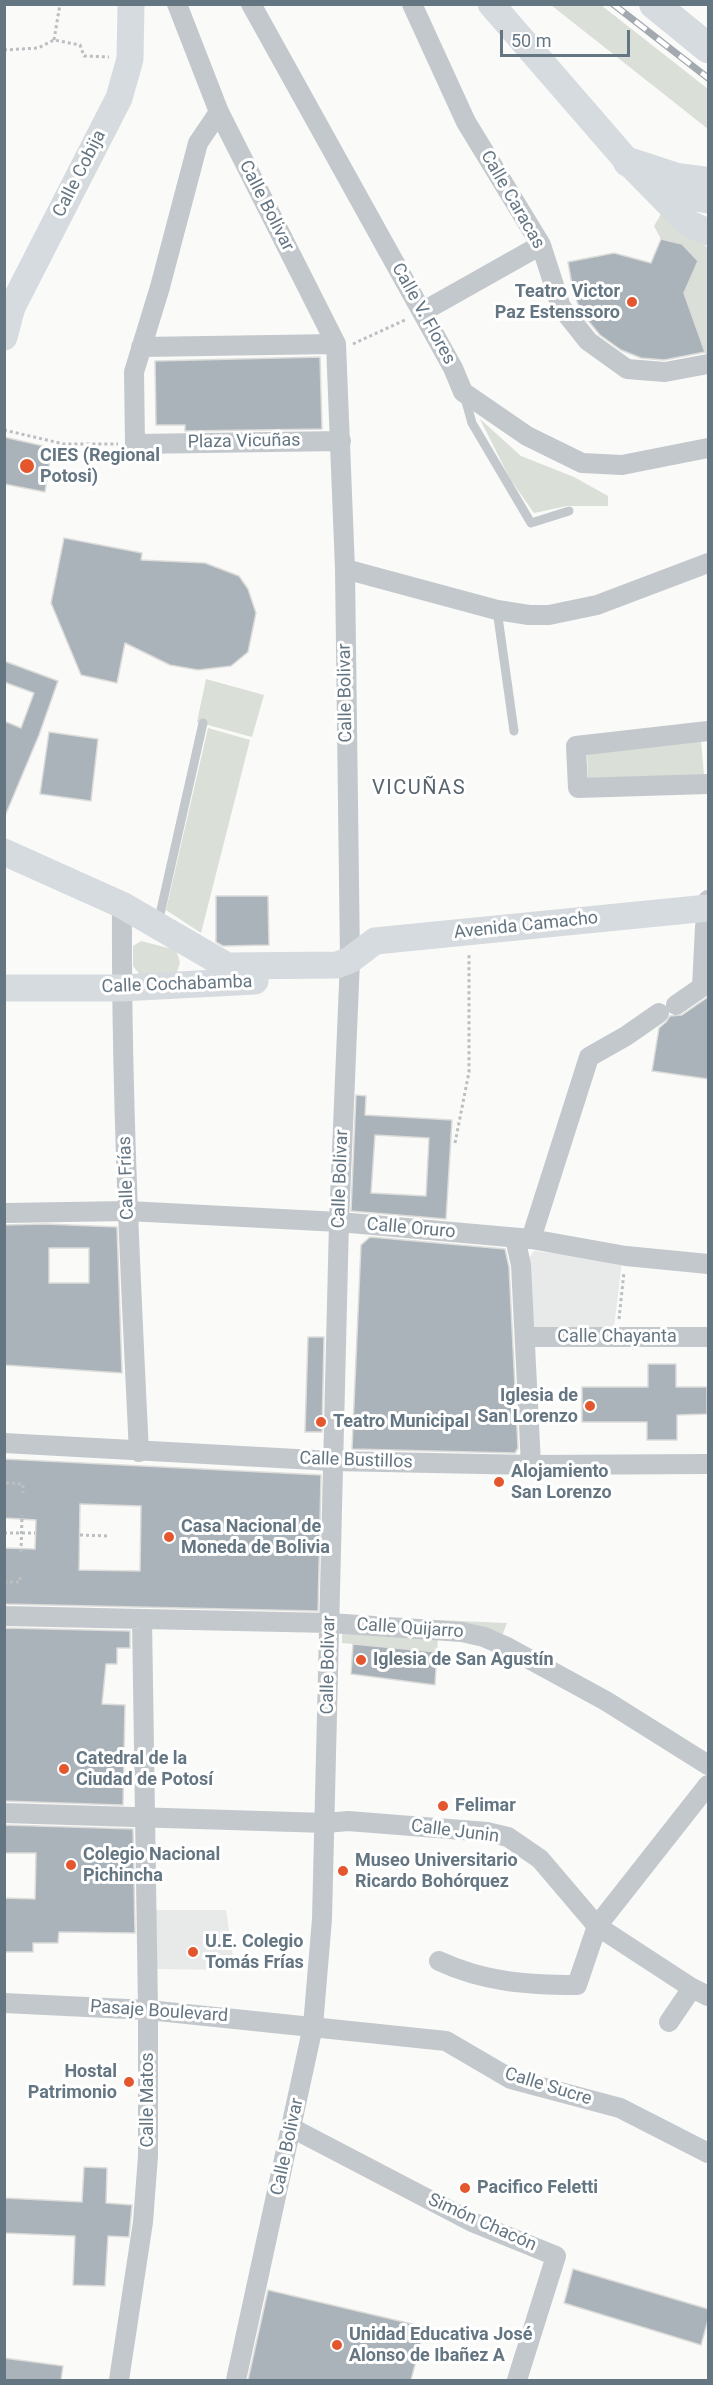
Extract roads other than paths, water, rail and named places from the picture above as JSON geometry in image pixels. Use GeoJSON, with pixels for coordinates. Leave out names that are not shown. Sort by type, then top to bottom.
{"type":"FeatureCollection","features":[{"type":"Feature","properties":{"kind":"main road","name":"Calle Cobija"},"geometry":{"type":"LineString","coordinates":[[4,337],[12,307],[119,98],[130,59],[131,4]]}},
{"type":"Feature","properties":{"kind":"main road"},"geometry":{"type":"LineString","coordinates":[[490,4],[628,162],[687,223],[708,232]]}},
{"type":"Feature","properties":{"kind":"main road"},"geometry":{"type":"LineString","coordinates":[[654,4],[708,48]]}},
{"type":"Feature","properties":{"kind":"main road"},"geometry":{"type":"LineString","coordinates":[[628,162],[677,178],[708,182]]}},
{"type":"Feature","properties":{"kind":"main road"},"geometry":{"type":"LineString","coordinates":[[658,192],[708,200]]}},
{"type":"Feature","properties":{"kind":"main road","name":"Calle Cochabamba"},"geometry":{"type":"LineString","coordinates":[[4,852],[122,905],[227,966],[338,965],[350,969]]}},
{"type":"Feature","properties":{"kind":"main road","name":"Avenida Camacho"},"geometry":{"type":"LineString","coordinates":[[350,969],[375,942],[707,918]]}},
{"type":"Feature","properties":{"kind":"main road","name":"Avenida Camacho"},"geometry":{"type":"LineString","coordinates":[[350,969],[374,960],[468,951],[707,918]]}},
{"type":"Feature","properties":{"kind":"main road","name":"Calle Cochabamba"},"geometry":{"type":"LineString","coordinates":[[4,988],[121,988],[200,984],[350,969]]}},
{"type":"Feature","properties":{"kind":"street","name":"Calle Bolivar"},"geometry":{"type":"LineString","coordinates":[[177,4],[219,112],[336,344],[345,569],[350,969],[339,1222],[322,1919],[314,2026],[236,2380]]}},
{"type":"Feature","properties":{"kind":"street","name":"Calle V. Flores"},"geometry":{"type":"LineString","coordinates":[[251,4],[453,368],[463,392]]}},
{"type":"Feature","properties":{"kind":"street","name":"Calle Caracas"},"geometry":{"type":"LineString","coordinates":[[412,4],[466,122],[541,244],[561,307],[588,341],[627,369],[665,372],[708,364]]}},
{"type":"Feature","properties":{"kind":"street"},"geometry":{"type":"LineString","coordinates":[[219,112],[198,143],[160,287],[141,347],[336,344]]}},
{"type":"Feature","properties":{"kind":"street"},"geometry":{"type":"LineString","coordinates":[[422,312],[541,244]]}},
{"type":"Feature","properties":{"kind":"street","name":"Plaza Vicuñas"},"geometry":{"type":"LineString","coordinates":[[141,347],[134,372],[135,444],[341,441]]}},
{"type":"Feature","properties":{"kind":"street"},"geometry":{"type":"LineString","coordinates":[[463,392],[527,436],[582,463],[622,465],[708,448]]}},
{"type":"Feature","properties":{"kind":"street"},"geometry":{"type":"LineString","coordinates":[[345,569],[497,610],[529,615],[549,615],[597,605],[708,563]]}},
{"type":"Feature","properties":{"kind":"street"},"geometry":{"type":"LineString","coordinates":[[708,731],[576,746],[578,788],[708,784]]}},
{"type":"Feature","properties":{"kind":"street"},"geometry":{"type":"LineString","coordinates":[[531,1465],[521,1265],[523,1238],[589,1057],[702,987],[708,900]]}},
{"type":"Feature","properties":{"kind":"street","name":"Calle Frías"},"geometry":{"type":"LineString","coordinates":[[122,905],[121,988],[139,1452]]}},
{"type":"Feature","properties":{"kind":"street"},"geometry":{"type":"LineString","coordinates":[[200,984],[204,953]]}},
{"type":"Feature","properties":{"kind":"street","name":"Calle Oruro"},"geometry":{"type":"LineString","coordinates":[[4,1213],[128,1211],[339,1222],[523,1238],[626,1256],[708,1263]]}},
{"type":"Feature","properties":{"kind":"street","name":"Calle Chayanta"},"geometry":{"type":"LineString","coordinates":[[525,1336],[708,1337]]}},
{"type":"Feature","properties":{"kind":"street","name":"Calle Bustillos"},"geometry":{"type":"LineString","coordinates":[[4,1443],[333,1461],[531,1465],[708,1464]]}},
{"type":"Feature","properties":{"kind":"street","name":"Calle Quijarro"},"geometry":{"type":"LineString","coordinates":[[4,1616],[330,1623],[462,1632],[484,1637],[507,1647],[606,1701],[708,1765]]}},
{"type":"Feature","properties":{"kind":"street","name":"Calle Matos"},"geometry":{"type":"LineString","coordinates":[[119,2380],[143,2223],[148,2156],[142,1619]]}},
{"type":"Feature","properties":{"kind":"street"},"geometry":{"type":"LineString","coordinates":[[439,1961],[461,1971],[526,1985],[577,1985],[597,1926],[708,1785]]}},
{"type":"Feature","properties":{"kind":"street","name":"Calle Junin"},"geometry":{"type":"LineString","coordinates":[[4,1813],[326,1823],[360,1822],[487,1832],[508,1837],[540,1859],[597,1926],[700,1992]]}},
{"type":"Feature","properties":{"kind":"street"},"geometry":{"type":"LineString","coordinates":[[669,2022],[700,1992]]}},
{"type":"Feature","properties":{"kind":"street","name":"Pasaje Boulevard"},"geometry":{"type":"LineString","coordinates":[[4,2002],[148,2010],[314,2026]]}},
{"type":"Feature","properties":{"kind":"street","name":"Calle Sucre"},"geometry":{"type":"LineString","coordinates":[[314,2026],[446,2041],[511,2079],[620,2108],[708,2153]]}},
{"type":"Feature","properties":{"kind":"street","name":"Simón Chacón"},"geometry":{"type":"LineString","coordinates":[[292,2128],[472,2222],[556,2256],[517,2380]]}},
{"type":"Feature","properties":{"kind":"lane"},"geometry":{"type":"LineString","coordinates":[[463,392],[472,423],[531,523],[569,511]]}},
{"type":"Feature","properties":{"kind":"lane"},"geometry":{"type":"LineString","coordinates":[[497,610],[514,731]]}},
{"type":"Feature","properties":{"kind":"lane"},"geometry":{"type":"LineString","coordinates":[[157,926],[203,723]]}},
{"type":"Feature","properties":{"kind":"railway"},"geometry":{"type":"LineString","coordinates":[[613,4],[708,78]]}},
{"type":"Feature","properties":{"kind":"place","name":"Teatro Victor Paz Estenssoro"},"geometry":{"type":"Point","coordinates":[632,302]}},
{"type":"Feature","properties":{"kind":"place","name":"CIES (Regional Potosi)"},"geometry":{"type":"Point","coordinates":[27,466]}},
{"type":"Feature","properties":{"kind":"place","name":"Iglesia de San Lorenzo"},"geometry":{"type":"Point","coordinates":[590,1406]}},
{"type":"Feature","properties":{"kind":"place","name":"Teatro Municipal"},"geometry":{"type":"Point","coordinates":[321,1422]}},
{"type":"Feature","properties":{"kind":"place","name":"Alojamiento San Lorenzo"},"geometry":{"type":"Point","coordinates":[499,1482]}},
{"type":"Feature","properties":{"kind":"place","name":"Casa Nacional de Moneda de Bolivia"},"geometry":{"type":"Point","coordinates":[169,1537]}},
{"type":"Feature","properties":{"kind":"place","name":"Iglesia de San Agustín"},"geometry":{"type":"Point","coordinates":[361,1660]}},
{"type":"Feature","properties":{"kind":"place","name":"Catedral de la Ciudad de Potosí"},"geometry":{"type":"Point","coordinates":[64,1769]}},
{"type":"Feature","properties":{"kind":"place","name":"Felimar"},"geometry":{"type":"Point","coordinates":[443,1806]}},
{"type":"Feature","properties":{"kind":"place","name":"Colegio Nacional Pichincha"},"geometry":{"type":"Point","coordinates":[71,1865]}},
{"type":"Feature","properties":{"kind":"place","name":"Museo Universitario Ricardo Bohórquez"},"geometry":{"type":"Point","coordinates":[343,1871]}},
{"type":"Feature","properties":{"kind":"place","name":"U.E. Colegio Tomás Frías"},"geometry":{"type":"Point","coordinates":[193,1952]}},
{"type":"Feature","properties":{"kind":"place","name":"Hostal Patrimonio"},"geometry":{"type":"Point","coordinates":[129,2082]}},
{"type":"Feature","properties":{"kind":"place","name":"Pacifico Feletti"},"geometry":{"type":"Point","coordinates":[465,2188]}},
{"type":"Feature","properties":{"kind":"place","name":"Unidad Educativa José Alonso de Ibañez A"},"geometry":{"type":"Point","coordinates":[337,2345]}},
{"type":"Feature","properties":{"kind":"district","name":"VICUÑAS"},"geometry":{"type":"Point","coordinates":[419,789]}}]}
